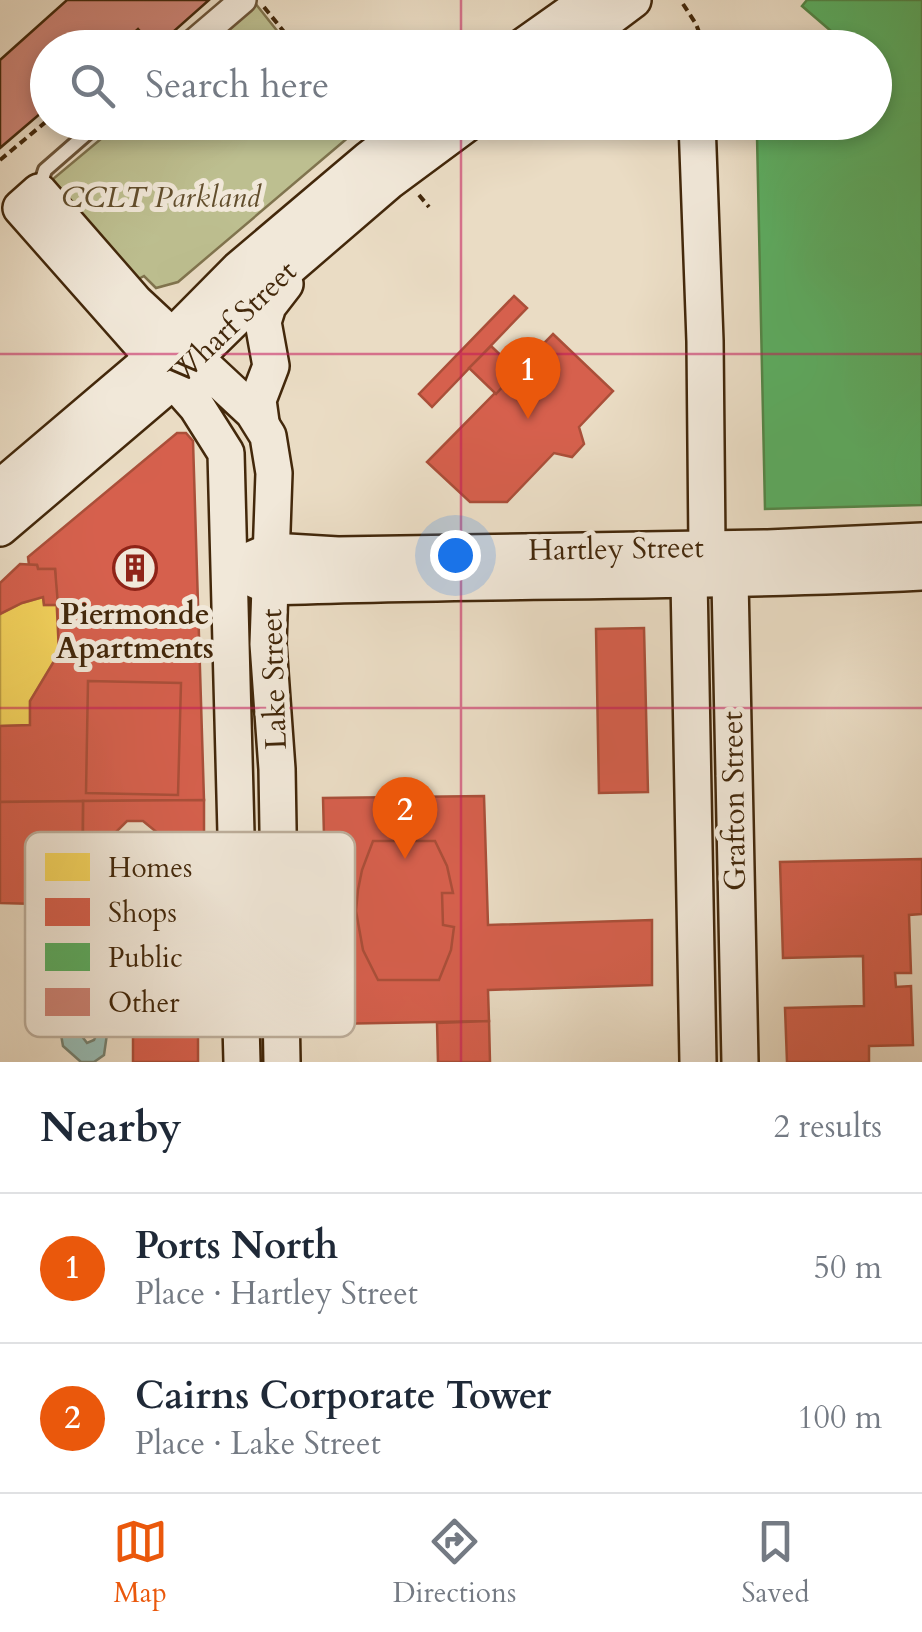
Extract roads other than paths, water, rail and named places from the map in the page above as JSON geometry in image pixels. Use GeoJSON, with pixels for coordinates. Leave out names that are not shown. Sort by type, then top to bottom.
{"type":"FeatureCollection","features":[{"type":"Feature","properties":{"kind":"street"},"geometry":{"type":"LineString","coordinates":[[209,30],[243,0]]}},
{"type":"Feature","properties":{"kind":"street"},"geometry":{"type":"LineString","coordinates":[[547,30],[589,0]]}},
{"type":"Feature","properties":{"kind":"street"},"geometry":{"type":"LineString","coordinates":[[593,30],[633,0]]}},
{"type":"Feature","properties":{"kind":"street","name":"Wharf Street"},"geometry":{"type":"LineString","coordinates":[[0,528],[173,357],[240,269],[394,140]]}},
{"type":"Feature","properties":{"kind":"street","name":"Wharf Street"},"geometry":{"type":"LineString","coordinates":[[0,488],[241,310],[388,182],[445,140]]}},
{"type":"Feature","properties":{"kind":"street"},"geometry":{"type":"LineString","coordinates":[[689,578],[707,547],[698,140]]}},
{"type":"Feature","properties":{"kind":"street"},"geometry":{"type":"LineString","coordinates":[[39,192],[135,302],[173,357],[261,422]]}},
{"type":"Feature","properties":{"kind":"street"},"geometry":{"type":"LineString","coordinates":[[261,422],[258,404],[271,362],[263,333],[264,315],[282,287],[340,224]]}},
{"type":"Feature","properties":{"kind":"street","name":"Lake Street"},"geometry":{"type":"LineString","coordinates":[[173,357],[226,453],[236,832]]}},
{"type":"Feature","properties":{"kind":"street","name":"Lake Street"},"geometry":{"type":"LineString","coordinates":[[261,422],[271,444],[274,466],[269,655],[278,832]]}},
{"type":"Feature","properties":{"kind":"street","name":"Hartley Street"},"geometry":{"type":"LineString","coordinates":[[230,568],[271,551],[338,555],[922,541]]}},
{"type":"Feature","properties":{"kind":"street"},"geometry":{"type":"LineString","coordinates":[[707,547],[730,580]]}},
{"type":"Feature","properties":{"kind":"street","name":"Hartley Street"},"geometry":{"type":"LineString","coordinates":[[230,568],[270,587],[730,580],[922,572]]}},
{"type":"Feature","properties":{"kind":"street","name":"Grafton Street"},"geometry":{"type":"LineString","coordinates":[[689,578],[698,1062]]}},
{"type":"Feature","properties":{"kind":"street","name":"Grafton Street"},"geometry":{"type":"LineString","coordinates":[[730,580],[740,1062]]}},
{"type":"Feature","properties":{"kind":"street","name":"Lake Street"},"geometry":{"type":"LineString","coordinates":[[241,1037],[242,1062]]}},
{"type":"Feature","properties":{"kind":"street","name":"Lake Street"},"geometry":{"type":"LineString","coordinates":[[282,1037],[282,1062]]}},
{"type":"Feature","properties":{"kind":"lane"},"geometry":{"type":"LineString","coordinates":[[39,192],[45,170],[79,140]]}},
{"type":"Feature","properties":{"kind":"water"},"geometry":{"type":"Polygon","coordinates":[[[61,1037],[82,1037],[87,1043],[95,1037],[107,1037],[104,1055],[94,1062],[81,1062],[63,1046],[61,1037]]]}},
{"type":"Feature","properties":{"kind":"place","name":"Ports North"},"geometry":{"type":"Point","coordinates":[528,419]}},
{"type":"Feature","properties":{"kind":"place","name":"Piermonde Apartments"},"geometry":{"type":"Point","coordinates":[135,568]}},
{"type":"Feature","properties":{"kind":"place","name":"Cairns Corporate Tower"},"geometry":{"type":"Point","coordinates":[405,859]}},
{"type":"Feature","properties":{"kind":"park label","name":"CCLT Parkland"},"geometry":{"type":"Point","coordinates":[161,197]}}]}
